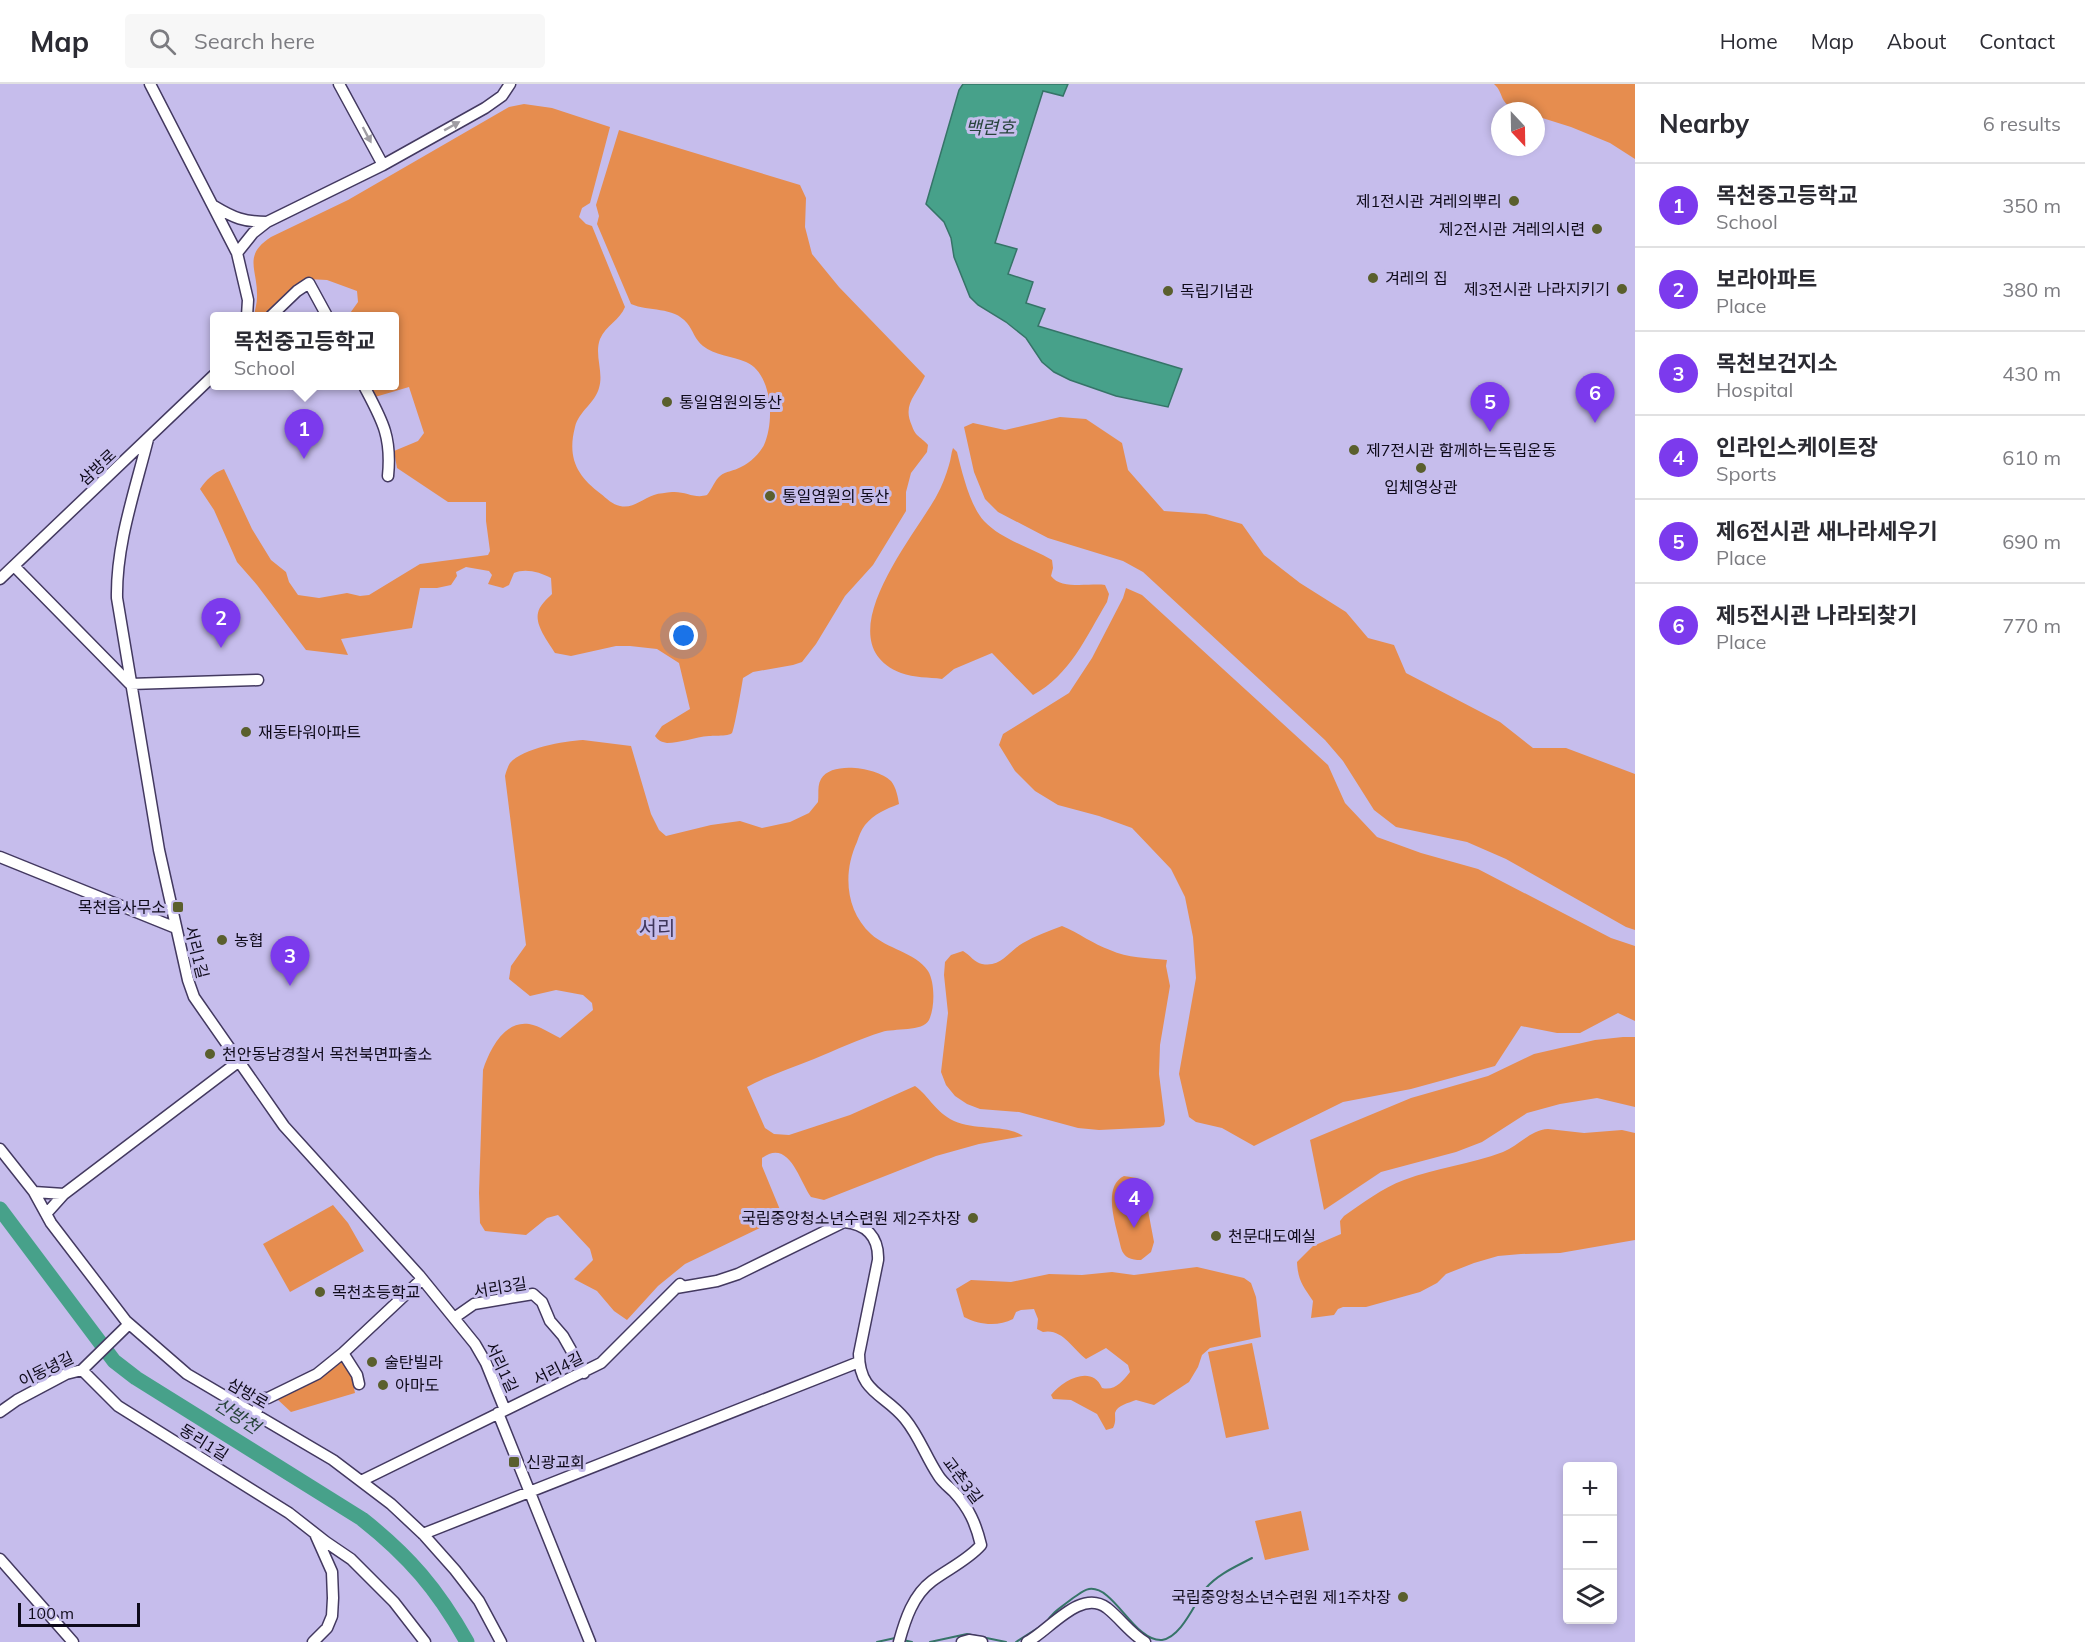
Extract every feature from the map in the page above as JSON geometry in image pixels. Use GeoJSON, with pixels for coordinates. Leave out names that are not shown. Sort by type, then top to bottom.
{"type":"FeatureCollection","features":[{"type":"Feature","properties":{"kind":"street"},"geometry":{"type":"LineString","coordinates":[[150,84],[237,253],[248,300],[247,312]]}},
{"type":"Feature","properties":{"kind":"street"},"geometry":{"type":"LineString","coordinates":[[339,84],[383,165]]}},
{"type":"Feature","properties":{"kind":"street"},"geometry":{"type":"LineString","coordinates":[[237,253],[253,233],[267,222],[383,165],[485,108],[502,96],[510,84]]}},
{"type":"Feature","properties":{"kind":"street"},"geometry":{"type":"LineString","coordinates":[[214,206],[232,217],[248,222],[267,222]]}},
{"type":"Feature","properties":{"kind":"street"},"geometry":{"type":"LineString","coordinates":[[275,312],[309,283],[325,312]]}},
{"type":"Feature","properties":{"kind":"street","name":"삼방로"},"geometry":{"type":"LineString","coordinates":[[0,579],[210,379]]}},
{"type":"Feature","properties":{"kind":"street"},"geometry":{"type":"LineString","coordinates":[[366,390],[383,422],[389,441],[388,476]]}},
{"type":"Feature","properties":{"kind":"street","name":"서리1길"},"geometry":{"type":"LineString","coordinates":[[148,439],[130,507],[117,573],[117,598],[159,850],[188,980],[194,997],[284,1126],[422,1279],[475,1344],[486,1363],[529,1492],[590,1642]]}},
{"type":"Feature","properties":{"kind":"street"},"geometry":{"type":"LineString","coordinates":[[14,566],[130,684],[258,680]]}},
{"type":"Feature","properties":{"kind":"street"},"geometry":{"type":"LineString","coordinates":[[0,857],[176,928]]}},
{"type":"Feature","properties":{"kind":"street"},"geometry":{"type":"LineString","coordinates":[[46,1214],[64,1194],[238,1062]]}},
{"type":"Feature","properties":{"kind":"street","name":"삼방로"},"geometry":{"type":"LineString","coordinates":[[0,1149],[34,1192],[51,1223],[129,1324],[187,1374],[363,1480],[423,1534],[455,1570],[479,1602],[501,1642]]}},
{"type":"Feature","properties":{"kind":"street"},"geometry":{"type":"LineString","coordinates":[[34,1192],[64,1194]]}},
{"type":"Feature","properties":{"kind":"street","name":"서리4길"},"geometry":{"type":"LineString","coordinates":[[363,1480],[601,1363],[678,1286],[717,1281],[738,1274],[844,1222],[858,1225],[873,1235],[878,1248],[859,1362]]}},
{"type":"Feature","properties":{"kind":"street"},"geometry":{"type":"LineString","coordinates":[[255,1415],[262,1398],[268,1398],[317,1374],[343,1353],[422,1279]]}},
{"type":"Feature","properties":{"kind":"street","name":"서리3길"},"geometry":{"type":"LineString","coordinates":[[454,1318],[474,1304],[533,1294],[542,1302],[550,1321],[563,1336],[584,1373]]}},
{"type":"Feature","properties":{"kind":"street","name":"이동녕길"},"geometry":{"type":"LineString","coordinates":[[0,1412],[17,1400],[66,1374],[82,1370],[129,1324]]}},
{"type":"Feature","properties":{"kind":"street"},"geometry":{"type":"LineString","coordinates":[[343,1353],[360,1377]]}},
{"type":"Feature","properties":{"kind":"street"},"geometry":{"type":"LineString","coordinates":[[423,1534],[859,1362]]}},
{"type":"Feature","properties":{"kind":"street","name":"교촌3길"},"geometry":{"type":"LineString","coordinates":[[859,1362],[865,1382],[871,1390],[897,1409],[907,1421],[939,1477],[966,1507],[973,1519],[981,1545],[974,1553],[930,1582],[922,1590],[910,1610],[900,1638]]}},
{"type":"Feature","properties":{"kind":"street","name":"동리1길"},"geometry":{"type":"LineString","coordinates":[[82,1370],[118,1406],[289,1513],[351,1559],[394,1602],[425,1642]]}},
{"type":"Feature","properties":{"kind":"street","name":"동리1길"},"geometry":{"type":"LineString","coordinates":[[313,1642],[327,1628],[332,1616],[333,1598],[332,1572],[315,1533]]}},
{"type":"Feature","properties":{"kind":"street"},"geometry":{"type":"LineString","coordinates":[[0,1559],[73,1642]]}},
{"type":"Feature","properties":{"kind":"street"},"geometry":{"type":"LineString","coordinates":[[1027,1642],[1079,1605],[1098,1603],[1107,1608],[1134,1635],[1145,1642]]}},
{"type":"Feature","properties":{"kind":"street"},"geometry":{"type":"LineString","coordinates":[[962,1642],[969,1640],[982,1642]]}},
{"type":"Feature","properties":{"kind":"shaded area"},"geometry":{"type":"Polygon","coordinates":[[[1494,84],[1635,84],[1635,159],[1610,143],[1545,119],[1545,102],[1505,102],[1494,84]]]}},
{"type":"Feature","properties":{"kind":"shaded area"},"geometry":{"type":"Polygon","coordinates":[[[524,104],[552,108],[610,127],[590,203],[582,208],[579,217],[592,226],[625,307],[600,339],[598,345],[599,388],[577,421],[572,448],[580,473],[612,503],[625,507],[656,494],[672,492],[707,495],[720,476],[744,465],[760,451],[767,435],[770,411],[766,387],[755,368],[746,362],[707,349],[698,341],[687,323],[675,314],[631,304],[597,224],[599,216],[596,205],[619,130],[800,185],[806,198],[805,227],[812,254],[839,287],[925,376],[911,400],[909,418],[917,435],[928,445],[927,452],[911,473],[906,492],[906,511],[873,565],[845,596],[816,644],[802,662],[753,672],[743,678],[734,725],[730,734],[672,743],[659,740],[655,736],[662,726],[690,709],[679,663],[657,649],[630,646],[616,646],[571,656],[555,653],[543,634],[538,618],[540,608],[552,594],[551,578],[532,571],[514,573],[509,585],[503,588],[488,584],[492,575],[489,571],[466,567],[456,572],[457,576],[451,585],[420,588],[412,628],[341,639],[348,655],[306,650],[237,562],[214,510],[200,489],[210,477],[224,469],[252,529],[271,560],[286,572],[289,582],[298,595],[319,598],[347,593],[360,596],[369,595],[420,564],[488,555],[490,551],[486,502],[448,502],[397,468],[394,451],[418,441],[424,433],[409,387],[399,390],[399,312],[351,312],[358,302],[357,291],[327,280],[308,279],[271,312],[255,312],[257,287],[254,257],[262,244],[271,237],[348,200],[509,107],[524,104]]]}},
{"type":"Feature","properties":{"kind":"shaded area"},"geometry":{"type":"Polygon","coordinates":[[[371,390],[399,390],[375,397],[371,390]]]}},
{"type":"Feature","properties":{"kind":"shaded area"},"geometry":{"type":"Polygon","coordinates":[[[1060,417],[1086,419],[1122,443],[1128,470],[1164,511],[1206,514],[1242,524],[1264,555],[1300,583],[1346,612],[1368,638],[1394,645],[1406,673],[1500,722],[1533,748],[1566,748],[1635,774],[1635,930],[1506,859],[1467,842],[1396,827],[1374,810],[1343,761],[1325,740],[1143,572],[1123,561],[1048,538],[998,512],[985,499],[974,472],[964,427],[973,423],[1005,430],[1060,417]]]}},
{"type":"Feature","properties":{"kind":"shaded area"},"geometry":{"type":"Polygon","coordinates":[[[953,448],[957,452],[964,479],[979,515],[991,528],[1052,560],[1051,576],[1056,580],[1069,584],[1105,585],[1109,594],[1092,628],[1067,666],[1046,687],[1033,695],[992,653],[954,669],[942,679],[916,677],[901,673],[879,658],[871,638],[872,614],[882,588],[895,561],[939,492],[953,448]]]}},
{"type":"Feature","properties":{"kind":"shaded area"},"geometry":{"type":"Polygon","coordinates":[[[1126,588],[1142,595],[1328,765],[1345,803],[1377,837],[1421,853],[1478,869],[1611,938],[1635,946],[1635,1021],[1618,1013],[1580,1033],[1557,1033],[1521,1026],[1495,1066],[1411,1089],[1343,1102],[1254,1146],[1222,1128],[1196,1122],[1189,1117],[1179,1074],[1196,978],[1193,937],[1185,897],[1171,869],[1132,828],[1058,805],[1035,791],[1015,771],[999,745],[1003,734],[1069,693],[1092,658],[1126,588]]]}},
{"type":"Feature","properties":{"kind":"shaded area"},"geometry":{"type":"Polygon","coordinates":[[[583,740],[631,746],[651,814],[659,830],[666,836],[711,825],[740,821],[762,828],[790,822],[809,813],[818,802],[821,779],[835,769],[866,770],[885,776],[891,781],[899,804],[876,815],[862,829],[850,866],[849,890],[856,914],[871,934],[916,959],[928,971],[933,995],[929,1020],[921,1026],[882,1032],[865,1038],[747,1087],[765,1128],[774,1134],[789,1135],[850,1115],[915,1086],[942,1113],[954,1121],[972,1126],[1008,1130],[1023,1136],[979,1144],[936,1156],[824,1200],[811,1197],[786,1157],[779,1153],[771,1153],[762,1158],[762,1166],[783,1217],[685,1264],[658,1286],[627,1320],[614,1311],[597,1291],[574,1279],[593,1260],[590,1249],[558,1215],[547,1218],[526,1235],[485,1231],[480,1223],[479,1193],[483,1070],[489,1054],[499,1038],[512,1027],[529,1024],[560,1038],[593,1010],[592,1003],[583,995],[556,990],[530,996],[509,979],[511,966],[526,945],[505,776],[510,763],[524,753],[555,744],[583,740]]]}},
{"type":"Feature","properties":{"kind":"shaded area"},"geometry":{"type":"Polygon","coordinates":[[[1062,926],[1117,953],[1167,960],[1170,986],[1160,1045],[1159,1074],[1165,1121],[1160,1127],[1099,1130],[1078,1128],[1019,1112],[980,1109],[955,1096],[946,1085],[941,1072],[948,1013],[945,962],[951,955],[963,951],[979,963],[994,964],[1023,943],[1062,926]]]}},
{"type":"Feature","properties":{"kind":"shaded area"},"geometry":{"type":"Polygon","coordinates":[[[1635,1037],[1635,1107],[1597,1098],[1560,1104],[1527,1113],[1482,1142],[1456,1152],[1381,1172],[1324,1210],[1310,1140],[1411,1098],[1488,1076],[1534,1054],[1595,1040],[1635,1037]]]}},
{"type":"Feature","properties":{"kind":"shaded area"},"geometry":{"type":"Polygon","coordinates":[[[1548,1129],[1584,1133],[1622,1130],[1635,1133],[1635,1240],[1560,1253],[1498,1256],[1446,1274],[1437,1283],[1420,1292],[1366,1307],[1343,1307],[1338,1309],[1334,1315],[1311,1318],[1313,1301],[1300,1279],[1297,1262],[1313,1246],[1341,1234],[1340,1221],[1344,1216],[1396,1183],[1503,1152],[1536,1132],[1548,1129]]]}},
{"type":"Feature","properties":{"kind":"shaded area"},"geometry":{"type":"Polygon","coordinates":[[[1124,1176],[1137,1178],[1144,1189],[1154,1242],[1151,1252],[1141,1260],[1131,1259],[1124,1254],[1114,1219],[1113,1189],[1117,1181],[1124,1176]]]}},
{"type":"Feature","properties":{"kind":"shaded area"},"geometry":{"type":"Polygon","coordinates":[[[333,1205],[348,1223],[364,1251],[290,1292],[263,1244],[333,1205]]]}},
{"type":"Feature","properties":{"kind":"shaded area"},"geometry":{"type":"Polygon","coordinates":[[[1197,1267],[1244,1278],[1251,1283],[1256,1297],[1261,1337],[1210,1348],[1202,1355],[1189,1382],[1154,1405],[1136,1400],[1121,1406],[1116,1410],[1113,1428],[1106,1430],[1097,1414],[1071,1400],[1053,1399],[1051,1395],[1063,1384],[1077,1377],[1092,1377],[1102,1388],[1114,1387],[1130,1372],[1128,1365],[1106,1348],[1086,1359],[1061,1336],[1037,1329],[1038,1319],[1034,1309],[1016,1312],[1013,1319],[1007,1322],[989,1324],[970,1320],[964,1317],[956,1289],[971,1280],[1011,1282],[1049,1274],[1082,1275],[1112,1272],[1134,1275],[1197,1267]]]}},
{"type":"Feature","properties":{"kind":"shaded area"},"geometry":{"type":"Polygon","coordinates":[[[1252,1343],[1269,1429],[1226,1438],[1208,1352],[1252,1343]]]}},
{"type":"Feature","properties":{"kind":"shaded area"},"geometry":{"type":"Polygon","coordinates":[[[342,1359],[352,1378],[355,1393],[291,1412],[277,1399],[342,1359]]]}},
{"type":"Feature","properties":{"kind":"shaded area"},"geometry":{"type":"Polygon","coordinates":[[[1301,1511],[1309,1550],[1265,1560],[1255,1521],[1301,1511]]]}},
{"type":"Feature","properties":{"kind":"water","name":"백련호"},"geometry":{"type":"Polygon","coordinates":[[[963,84],[1068,84],[1063,96],[1043,91],[995,243],[1017,249],[1008,274],[1033,282],[1026,303],[1045,309],[1038,326],[1182,369],[1168,407],[1116,396],[1054,372],[1042,362],[1026,338],[970,297],[954,257],[951,238],[944,222],[926,204],[959,90],[963,84]]]}},
{"type":"Feature","properties":{"kind":"waterway","name":"산방천"},"geometry":{"type":"LineString","coordinates":[[0,1209],[114,1361],[136,1378],[362,1519],[408,1560],[421,1575],[445,1606],[467,1642]]}},
{"type":"Feature","properties":{"kind":"waterway"},"geometry":{"type":"LineString","coordinates":[[1046,1623],[1055,1612],[1085,1590],[1098,1590],[1116,1604],[1142,1632],[1152,1638],[1162,1640],[1176,1633],[1211,1583],[1252,1558]]}},
{"type":"Feature","properties":{"kind":"waterway"},"geometry":{"type":"LineString","coordinates":[[1016,1642],[1041,1626]]}},
{"type":"Feature","properties":{"kind":"waterway"},"geometry":{"type":"LineString","coordinates":[[930,1642],[967,1634],[1006,1642]]}},
{"type":"Feature","properties":{"kind":"waterway"},"geometry":{"type":"LineString","coordinates":[[877,1642],[895,1638]]}},
{"type":"Feature","properties":{"kind":"waterway"},"geometry":{"type":"LineString","coordinates":[[903,1640],[912,1642]]}},
{"type":"Feature","properties":{"kind":"place","name":"제1전시관 겨레의뿌리"},"geometry":{"type":"Point","coordinates":[1514,201]}},
{"type":"Feature","properties":{"kind":"place","name":"제2전시관 겨레의시련"},"geometry":{"type":"Point","coordinates":[1597,229]}},
{"type":"Feature","properties":{"kind":"place","name":"겨레의 집"},"geometry":{"type":"Point","coordinates":[1373,278]}},
{"type":"Feature","properties":{"kind":"place","name":"제3전시관 나라지키기"},"geometry":{"type":"Point","coordinates":[1622,289]}},
{"type":"Feature","properties":{"kind":"place","name":"독립기념관"},"geometry":{"type":"Point","coordinates":[1168,291]}},
{"type":"Feature","properties":{"kind":"place","name":"통일염원의동산"},"geometry":{"type":"Point","coordinates":[667,402]}},
{"type":"Feature","properties":{"kind":"place","name":"제5전시관 나라되찾기"},"geometry":{"type":"Point","coordinates":[1595,423]}},
{"type":"Feature","properties":{"kind":"place","name":"제6전시관 새나라세우기"},"geometry":{"type":"Point","coordinates":[1490,432]}},
{"type":"Feature","properties":{"kind":"place","name":"제7전시관 함께하는독립운동"},"geometry":{"type":"Point","coordinates":[1354,450]}},
{"type":"Feature","properties":{"kind":"place","name":"목천중고등학교"},"geometry":{"type":"Point","coordinates":[304,459]}},
{"type":"Feature","properties":{"kind":"place","name":"입체영상관"},"geometry":{"type":"Point","coordinates":[1421,468]}},
{"type":"Feature","properties":{"kind":"place","name":"통일염원의 동산"},"geometry":{"type":"Point","coordinates":[770,496]}},
{"type":"Feature","properties":{"kind":"place","name":"보라아파트"},"geometry":{"type":"Point","coordinates":[221,648]}},
{"type":"Feature","properties":{"kind":"place","name":"재동타워아파트"},"geometry":{"type":"Point","coordinates":[246,732]}},
{"type":"Feature","properties":{"kind":"place","name":"목천읍사무소"},"geometry":{"type":"Point","coordinates":[178,907]}},
{"type":"Feature","properties":{"kind":"place","name":"농협"},"geometry":{"type":"Point","coordinates":[222,940]}},
{"type":"Feature","properties":{"kind":"place","name":"목천보건지소"},"geometry":{"type":"Point","coordinates":[290,986]}},
{"type":"Feature","properties":{"kind":"place","name":"천안동남경찰서 목천북면파출소"},"geometry":{"type":"Point","coordinates":[210,1054]}},
{"type":"Feature","properties":{"kind":"place","name":"국립중앙청소년수련원 제2주차장"},"geometry":{"type":"Point","coordinates":[973,1218]}},
{"type":"Feature","properties":{"kind":"place","name":"인라인스케이트장"},"geometry":{"type":"Point","coordinates":[1134,1228]}},
{"type":"Feature","properties":{"kind":"place","name":"천문대도예실"},"geometry":{"type":"Point","coordinates":[1216,1236]}},
{"type":"Feature","properties":{"kind":"place","name":"목천초등학교"},"geometry":{"type":"Point","coordinates":[320,1292]}},
{"type":"Feature","properties":{"kind":"place","name":"술탄빌라"},"geometry":{"type":"Point","coordinates":[372,1362]}},
{"type":"Feature","properties":{"kind":"place","name":"아마도"},"geometry":{"type":"Point","coordinates":[383,1385]}},
{"type":"Feature","properties":{"kind":"place","name":"신광교회"},"geometry":{"type":"Point","coordinates":[514,1462]}},
{"type":"Feature","properties":{"kind":"place","name":"국립중앙청소년수련원 제1주차장"},"geometry":{"type":"Point","coordinates":[1403,1597]}},
{"type":"Feature","properties":{"kind":"district","name":"서리"},"geometry":{"type":"Point","coordinates":[657,928]}}]}
